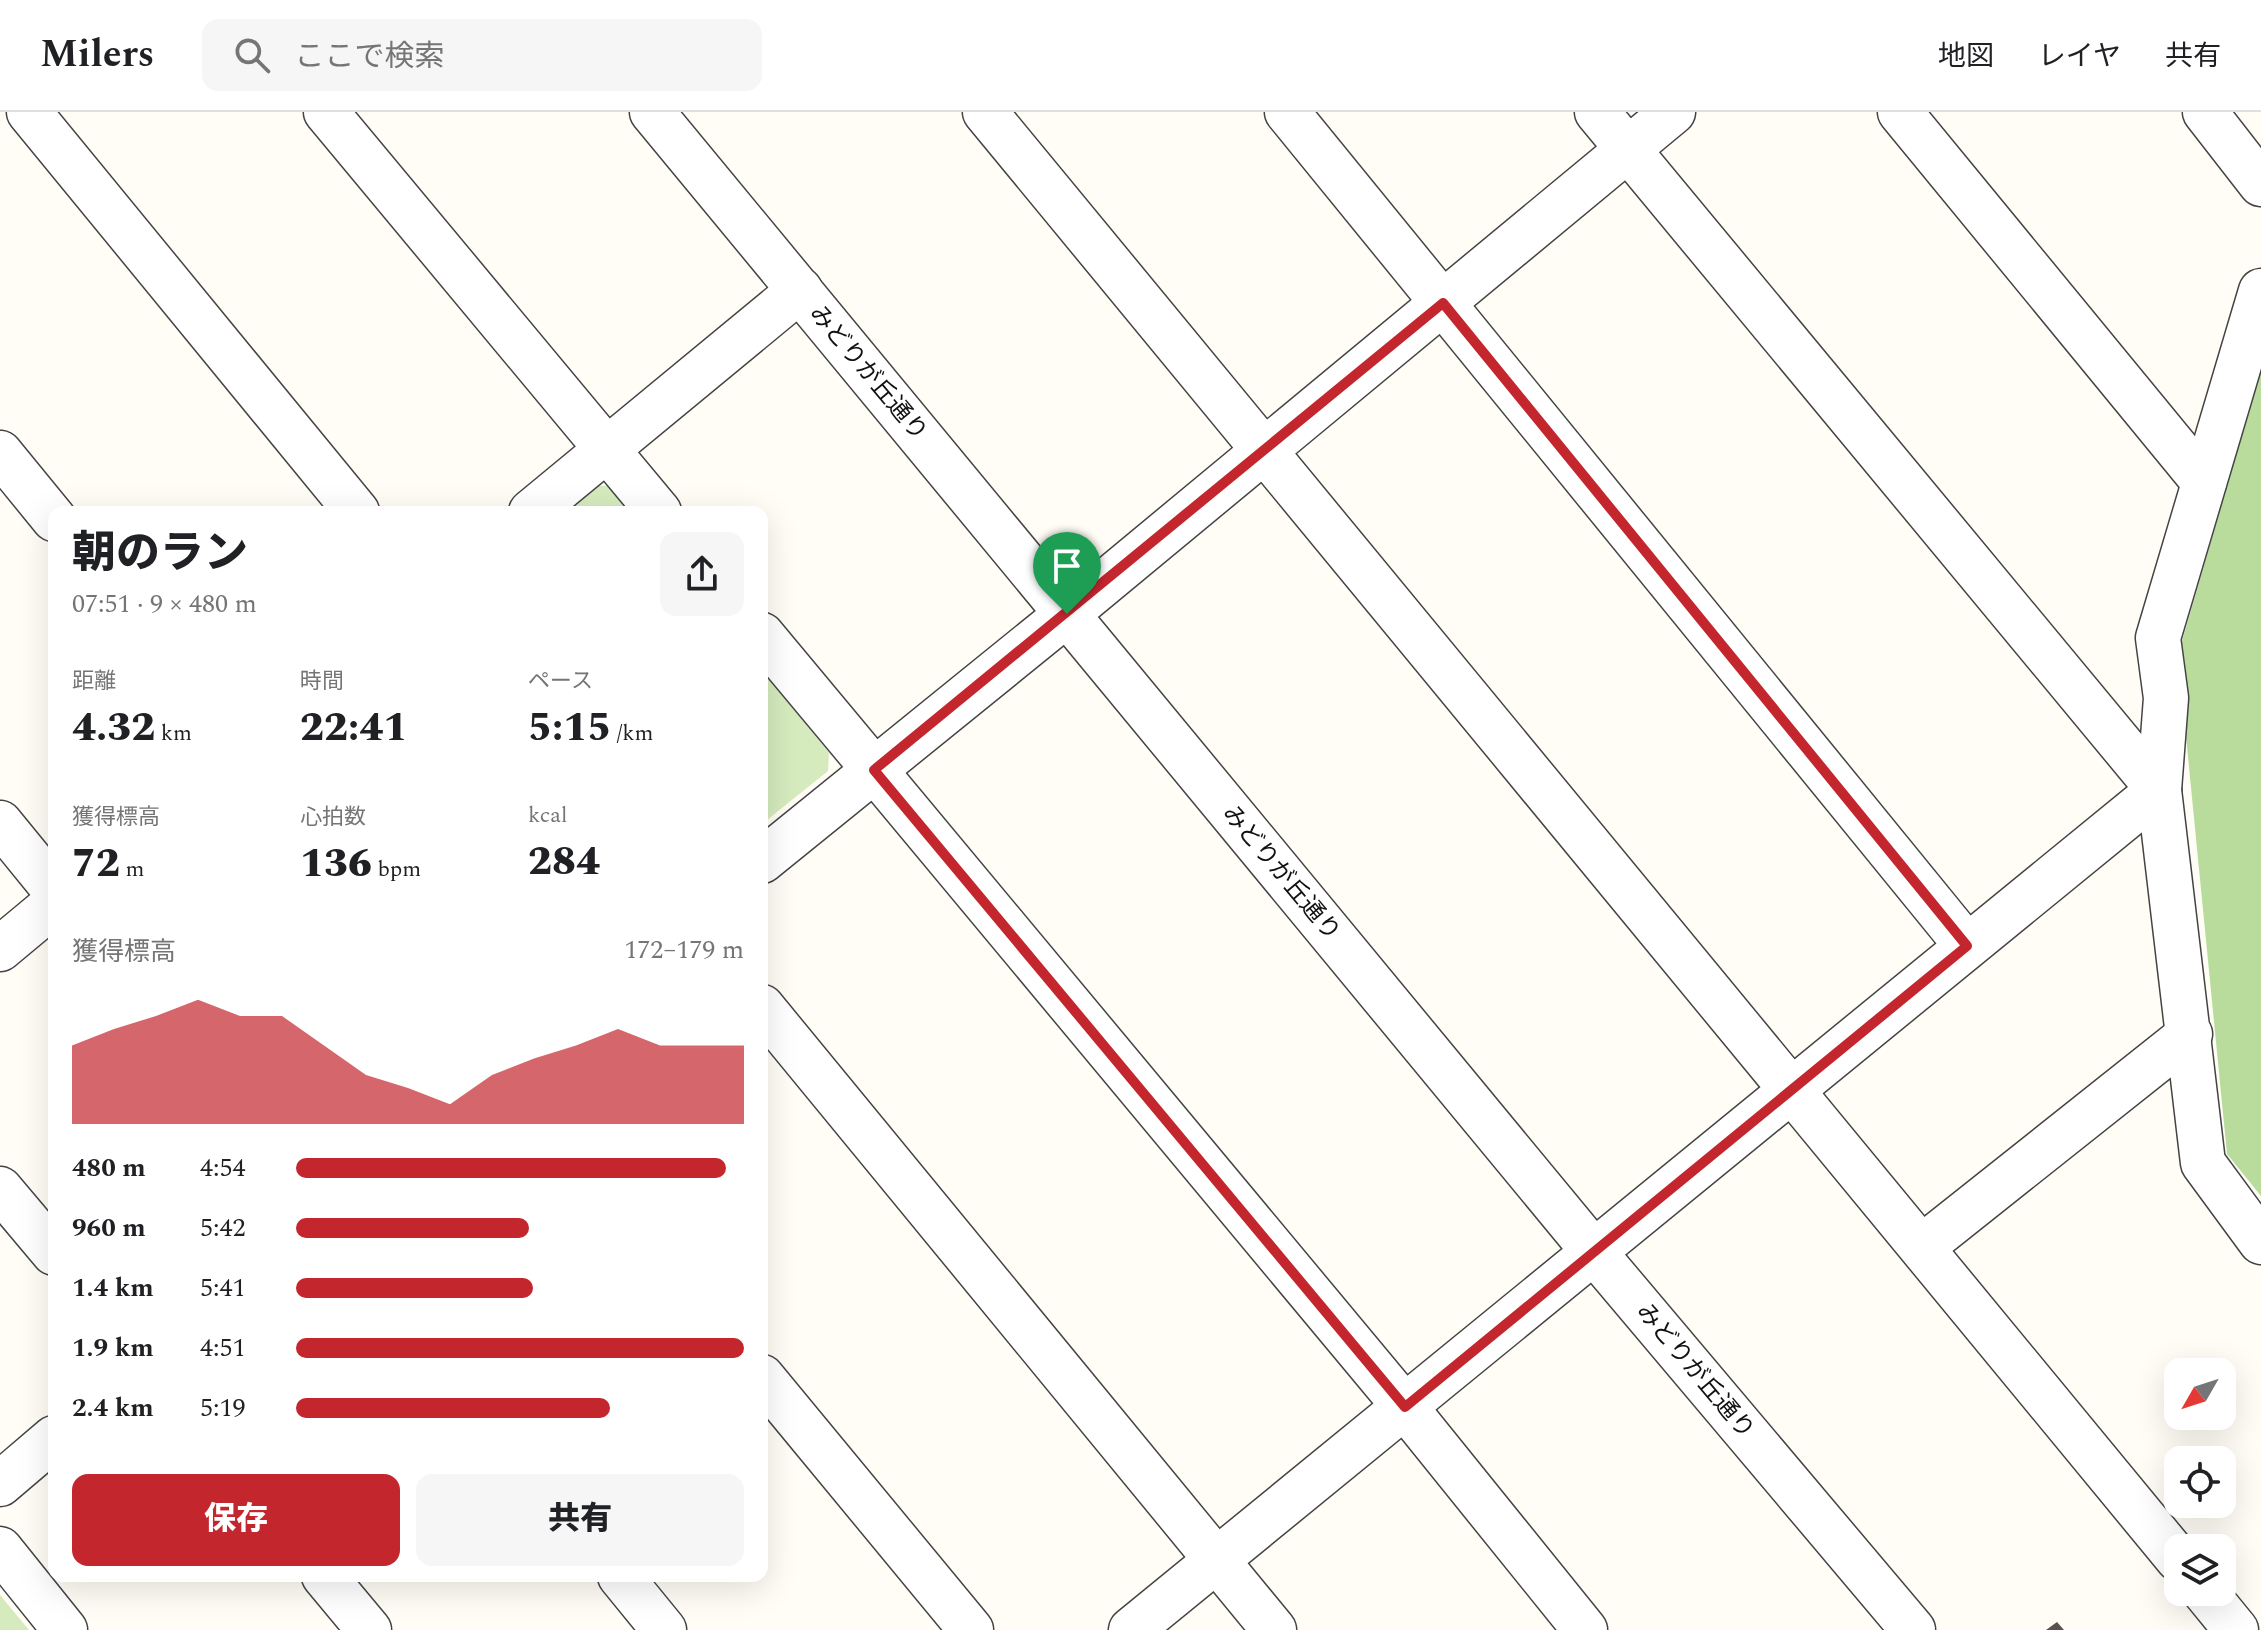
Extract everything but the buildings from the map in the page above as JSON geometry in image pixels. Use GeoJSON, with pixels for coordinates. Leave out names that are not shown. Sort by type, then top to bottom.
{"type":"FeatureCollection","features":[{"type":"Feature","properties":{"kind":"street"},"geometry":{"type":"LineString","coordinates":[[29,112],[352,506]]}},
{"type":"Feature","properties":{"kind":"street"},"geometry":{"type":"LineString","coordinates":[[326,112],[654,506]]}},
{"type":"Feature","properties":{"kind":"street","name":"みどりが丘通り"},"geometry":{"type":"LineString","coordinates":[[652,112],[1594,1252],[1913,1630]]}},
{"type":"Feature","properties":{"kind":"street"},"geometry":{"type":"LineString","coordinates":[[985,112],[2164,1542]]}},
{"type":"Feature","properties":{"kind":"street"},"geometry":{"type":"LineString","coordinates":[[1287,112],[1967,946]]}},
{"type":"Feature","properties":{"kind":"street"},"geometry":{"type":"LineString","coordinates":[[1597,112],[2159,790]]}},
{"type":"Feature","properties":{"kind":"street"},"geometry":{"type":"LineString","coordinates":[[768,856],[1067,614],[1673,112]]}},
{"type":"Feature","properties":{"kind":"street"},"geometry":{"type":"LineString","coordinates":[[1900,112],[2204,482]]}},
{"type":"Feature","properties":{"kind":"street"},"geometry":{"type":"LineString","coordinates":[[2205,112],[2261,184]]}},
{"type":"Feature","properties":{"kind":"street"},"geometry":{"type":"LineString","coordinates":[[538,506],[800,290]]}},
{"type":"Feature","properties":{"kind":"street"},"geometry":{"type":"LineString","coordinates":[[2261,291],[2158,638],[2166,698],[2159,790],[2203,1163],[2261,1242]]}},
{"type":"Feature","properties":{"kind":"street"},"geometry":{"type":"LineString","coordinates":[[0,453],[48,512]]}},
{"type":"Feature","properties":{"kind":"street"},"geometry":{"type":"LineString","coordinates":[[768,642],[1405,1407],[1585,1630]]}},
{"type":"Feature","properties":{"kind":"street"},"geometry":{"type":"LineString","coordinates":[[1131,1630],[2159,790]]}},
{"type":"Feature","properties":{"kind":"street"},"geometry":{"type":"LineString","coordinates":[[0,823],[48,882]]}},
{"type":"Feature","properties":{"kind":"street"},"geometry":{"type":"LineString","coordinates":[[0,949],[48,909]]}},
{"type":"Feature","properties":{"kind":"street"},"geometry":{"type":"LineString","coordinates":[[768,1014],[1274,1630]]}},
{"type":"Feature","properties":{"kind":"street"},"geometry":{"type":"LineString","coordinates":[[1922,1247],[2190,1034]]}},
{"type":"Feature","properties":{"kind":"street"},"geometry":{"type":"LineString","coordinates":[[0,1189],[48,1246]]}},
{"type":"Feature","properties":{"kind":"street"},"geometry":{"type":"LineString","coordinates":[[768,1384],[971,1630]]}},
{"type":"Feature","properties":{"kind":"street"},"geometry":{"type":"LineString","coordinates":[[0,1484],[48,1443]]}},
{"type":"Feature","properties":{"kind":"street"},"geometry":{"type":"LineString","coordinates":[[0,1549],[65,1630]]}},
{"type":"Feature","properties":{"kind":"street"},"geometry":{"type":"LineString","coordinates":[[329,1582],[369,1630]]}},
{"type":"Feature","properties":{"kind":"street"},"geometry":{"type":"LineString","coordinates":[[625,1582],[664,1630]]}},
{"type":"Feature","properties":{"kind":"street"},"geometry":{"type":"LineString","coordinates":[[2216,1606],[2236,1630]]}},
{"type":"Feature","properties":{"kind":"green space"},"geometry":{"type":"Polygon","coordinates":[[[2261,369],[2261,1196],[2227,1154],[2178,655],[2261,369]]]}},
{"type":"Feature","properties":{"kind":"green space"},"geometry":{"type":"Polygon","coordinates":[[[596,485],[615,487],[629,506],[570,506],[596,485]]]}},
{"type":"Feature","properties":{"kind":"green space"},"geometry":{"type":"Polygon","coordinates":[[[768,677],[829,753],[828,771],[768,819],[768,677]]]}},
{"type":"Feature","properties":{"kind":"green space"},"geometry":{"type":"Polygon","coordinates":[[[0,1595],[29,1630],[0,1630],[0,1595]]]}},
{"type":"Feature","properties":{"kind":"route"},"geometry":{"type":"LineString","coordinates":[[1443,303],[1967,946],[1405,1407],[874,770],[1067,614],[1443,303]]}}]}
